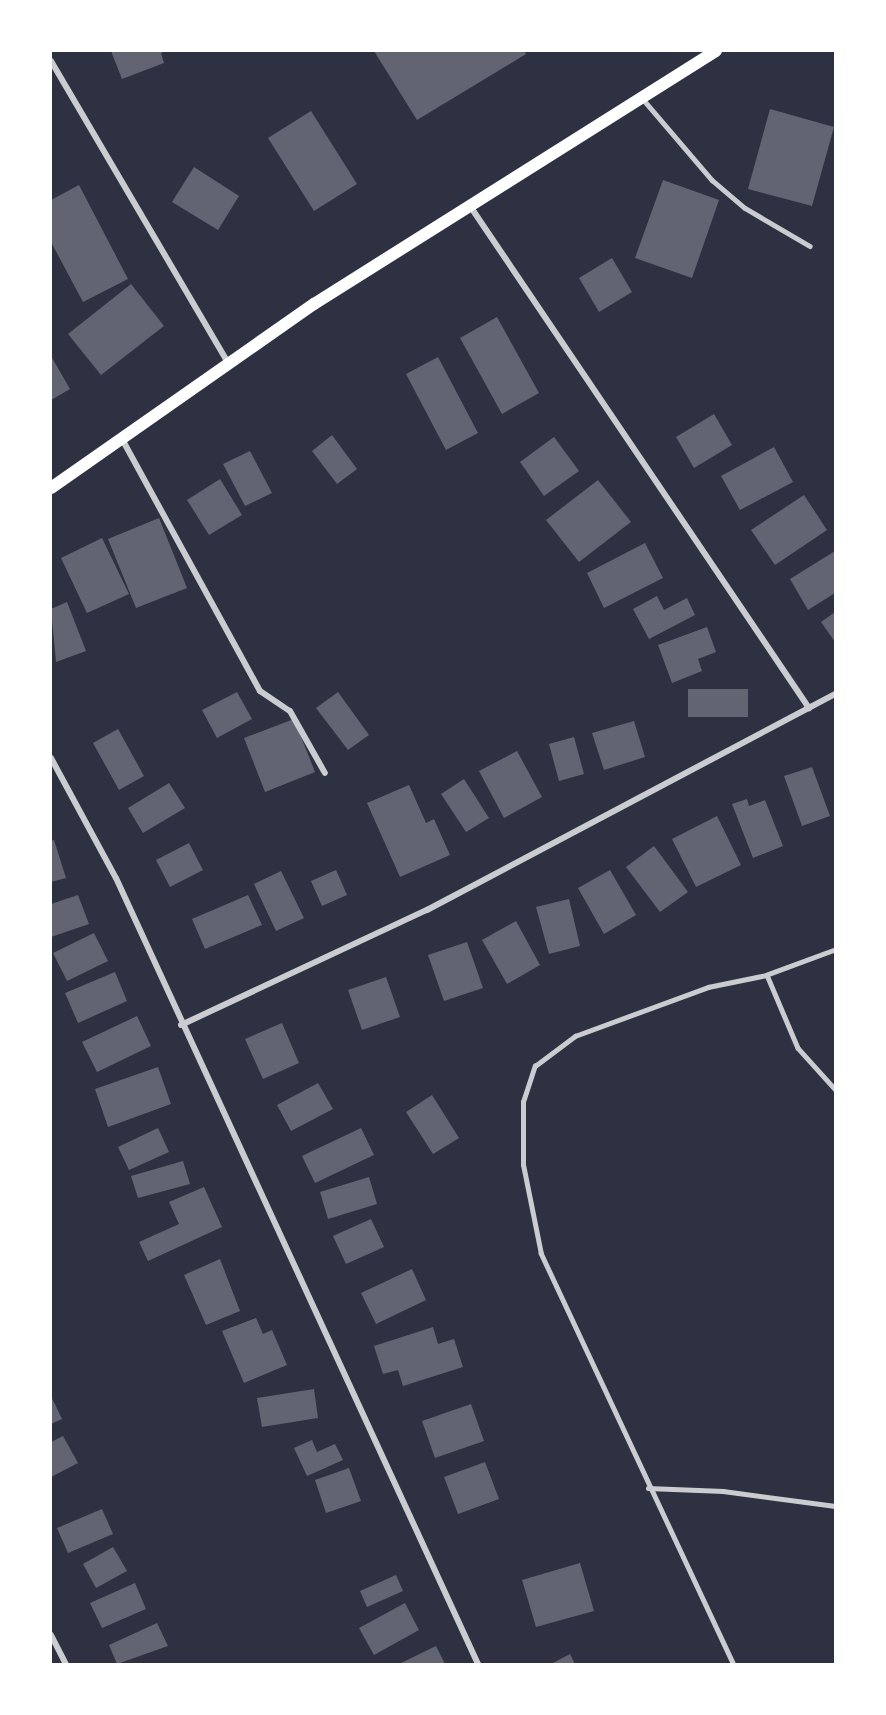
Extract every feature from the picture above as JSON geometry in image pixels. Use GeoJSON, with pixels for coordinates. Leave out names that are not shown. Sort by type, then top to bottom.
{"type":"FeatureCollection","features":[{"type":"Feature","properties":{"kind":"main road"},"geometry":{"type":"LineString","coordinates":[[51,488],[229,364],[469,204],[716,51]]}},
{"type":"Feature","properties":{"kind":"street"},"geometry":{"type":"LineString","coordinates":[[51,61],[229,364]]}},
{"type":"Feature","properties":{"kind":"street"},"geometry":{"type":"LineString","coordinates":[[469,204],[809,708]]}},
{"type":"Feature","properties":{"kind":"street"},"geometry":{"type":"LineString","coordinates":[[122,439],[260,691],[290,711],[326,774]]}},
{"type":"Feature","properties":{"kind":"street"},"geometry":{"type":"LineString","coordinates":[[181,1025],[427,910],[835,694]]}},
{"type":"Feature","properties":{"kind":"street"},"geometry":{"type":"LineString","coordinates":[[51,758],[116,878],[181,1025],[478,1664]]}},
{"type":"Feature","properties":{"kind":"street"},"geometry":{"type":"LineString","coordinates":[[51,1635],[66,1664]]}},
{"type":"Feature","properties":{"kind":"lane"},"geometry":{"type":"LineString","coordinates":[[642,98],[712,180],[745,208],[810,246]]}},
{"type":"Feature","properties":{"kind":"lane"},"geometry":{"type":"LineString","coordinates":[[733,1664],[648,1488],[542,1254],[523,1165],[523,1101],[535,1066],[575,1036],[708,987],[767,975],[835,950]]}},
{"type":"Feature","properties":{"kind":"lane"},"geometry":{"type":"LineString","coordinates":[[767,975],[798,1048],[835,1089]]}},
{"type":"Feature","properties":{"kind":"lane"},"geometry":{"type":"LineString","coordinates":[[648,1488],[723,1491],[835,1506]]}},
{"type":"Feature","properties":{"kind":"building"},"geometry":{"type":"Polygon","coordinates":[[[111,51],[166,51],[161,53],[164,63],[122,79],[111,51]]]}},
{"type":"Feature","properties":{"kind":"building"},"geometry":{"type":"Polygon","coordinates":[[[374,51],[524,51],[526,54],[417,120],[374,51]]]}},
{"type":"Feature","properties":{"kind":"building"},"geometry":{"type":"Polygon","coordinates":[[[770,109],[834,127],[812,206],[748,189],[770,109]]]}},
{"type":"Feature","properties":{"kind":"building"},"geometry":{"type":"Polygon","coordinates":[[[311,111],[357,184],[314,211],[268,138],[311,111]]]}},
{"type":"Feature","properties":{"kind":"building"},"geometry":{"type":"Polygon","coordinates":[[[194,167],[239,196],[218,230],[172,202],[194,167]]]}},
{"type":"Feature","properties":{"kind":"building"},"geometry":{"type":"Polygon","coordinates":[[[663,180],[719,200],[692,278],[635,258],[663,180]]]}},
{"type":"Feature","properties":{"kind":"building"},"geometry":{"type":"Polygon","coordinates":[[[79,185],[128,279],[83,302],[51,242],[51,200],[79,185]]]}},
{"type":"Feature","properties":{"kind":"building"},"geometry":{"type":"Polygon","coordinates":[[[612,258],[632,292],[599,312],[579,278],[612,258]]]}},
{"type":"Feature","properties":{"kind":"building"},"geometry":{"type":"Polygon","coordinates":[[[131,284],[164,326],[101,375],[68,334],[131,284]]]}},
{"type":"Feature","properties":{"kind":"building"},"geometry":{"type":"Polygon","coordinates":[[[497,317],[539,393],[502,414],[460,338],[497,317]]]}},
{"type":"Feature","properties":{"kind":"building"},"geometry":{"type":"Polygon","coordinates":[[[51,356],[70,389],[51,400],[51,356]]]}},
{"type":"Feature","properties":{"kind":"building"},"geometry":{"type":"Polygon","coordinates":[[[438,357],[478,433],[446,450],[406,374],[438,357]]]}},
{"type":"Feature","properties":{"kind":"building"},"geometry":{"type":"Polygon","coordinates":[[[714,414],[732,445],[694,468],[676,437],[714,414]]]}},
{"type":"Feature","properties":{"kind":"building"},"geometry":{"type":"Polygon","coordinates":[[[332,435],[357,469],[337,484],[312,451],[332,435]]]}},
{"type":"Feature","properties":{"kind":"building"},"geometry":{"type":"Polygon","coordinates":[[[554,437],[579,471],[544,496],[520,462],[554,437]]]}},
{"type":"Feature","properties":{"kind":"building"},"geometry":{"type":"Polygon","coordinates":[[[774,447],[793,482],[740,510],[721,476],[774,447]]]}},
{"type":"Feature","properties":{"kind":"building"},"geometry":{"type":"Polygon","coordinates":[[[250,451],[272,493],[245,506],[223,464],[250,451]]]}},
{"type":"Feature","properties":{"kind":"building"},"geometry":{"type":"Polygon","coordinates":[[[220,479],[242,515],[209,535],[187,500],[220,479]]]}},
{"type":"Feature","properties":{"kind":"building"},"geometry":{"type":"Polygon","coordinates":[[[598,480],[631,522],[579,562],[546,520],[598,480]]]}},
{"type":"Feature","properties":{"kind":"building"},"geometry":{"type":"Polygon","coordinates":[[[804,495],[827,530],[775,565],[751,530],[804,495]]]}},
{"type":"Feature","properties":{"kind":"building"},"geometry":{"type":"Polygon","coordinates":[[[159,518],[187,588],[136,608],[108,539],[159,518]]]}},
{"type":"Feature","properties":{"kind":"building"},"geometry":{"type":"Polygon","coordinates":[[[102,538],[129,594],[87,613],[61,558],[102,538]]]}},
{"type":"Feature","properties":{"kind":"building"},"geometry":{"type":"Polygon","coordinates":[[[645,543],[663,578],[604,608],[587,573],[645,543]]]}},
{"type":"Feature","properties":{"kind":"building"},"geometry":{"type":"Polygon","coordinates":[[[835,551],[835,593],[808,610],[790,579],[835,551]]]}},
{"type":"Feature","properties":{"kind":"building"},"geometry":{"type":"Polygon","coordinates":[[[657,596],[664,610],[687,598],[695,615],[649,639],[633,609],[657,596]]]}},
{"type":"Feature","properties":{"kind":"building"},"geometry":{"type":"Polygon","coordinates":[[[67,602],[86,651],[56,662],[51,609],[67,602]]]}},
{"type":"Feature","properties":{"kind":"building"},"geometry":{"type":"Polygon","coordinates":[[[835,612],[835,642],[821,622],[835,612]]]}},
{"type":"Feature","properties":{"kind":"building"},"geometry":{"type":"Polygon","coordinates":[[[707,627],[716,652],[698,659],[702,671],[672,683],[658,645],[707,627]]]}},
{"type":"Feature","properties":{"kind":"building"},"geometry":{"type":"Polygon","coordinates":[[[688,689],[748,689],[748,717],[688,717],[688,689]]]}},
{"type":"Feature","properties":{"kind":"building"},"geometry":{"type":"Polygon","coordinates":[[[237,692],[252,719],[217,738],[202,710],[237,692]]]}},
{"type":"Feature","properties":{"kind":"building"},"geometry":{"type":"Polygon","coordinates":[[[338,692],[369,735],[348,750],[316,708],[338,692]]]}},
{"type":"Feature","properties":{"kind":"building"},"geometry":{"type":"Polygon","coordinates":[[[294,719],[315,772],[265,792],[244,738],[294,719]]]}},
{"type":"Feature","properties":{"kind":"building"},"geometry":{"type":"Polygon","coordinates":[[[634,721],[645,757],[604,770],[592,733],[634,721]]]}},
{"type":"Feature","properties":{"kind":"building"},"geometry":{"type":"Polygon","coordinates":[[[118,729],[144,776],[119,790],[93,743],[118,729]]]}},
{"type":"Feature","properties":{"kind":"building"},"geometry":{"type":"Polygon","coordinates":[[[574,737],[584,774],[559,781],[549,744],[574,737]]]}},
{"type":"Feature","properties":{"kind":"building"},"geometry":{"type":"Polygon","coordinates":[[[517,751],[542,797],[504,818],[479,771],[517,751]]]}},
{"type":"Feature","properties":{"kind":"building"},"geometry":{"type":"Polygon","coordinates":[[[812,767],[830,816],[802,826],[784,776],[812,767]]]}},
{"type":"Feature","properties":{"kind":"building"},"geometry":{"type":"Polygon","coordinates":[[[464,779],[489,818],[466,832],[441,794],[464,779]]]}},
{"type":"Feature","properties":{"kind":"building"},"geometry":{"type":"Polygon","coordinates":[[[169,783],[185,808],[143,833],[128,808],[169,783]]]}},
{"type":"Feature","properties":{"kind":"building"},"geometry":{"type":"Polygon","coordinates":[[[409,785],[426,823],[434,819],[450,855],[400,877],[367,803],[409,785]]]}},
{"type":"Feature","properties":{"kind":"building"},"geometry":{"type":"Polygon","coordinates":[[[747,799],[749,806],[765,800],[783,846],[753,858],[732,804],[747,799]]]}},
{"type":"Feature","properties":{"kind":"building"},"geometry":{"type":"Polygon","coordinates":[[[717,816],[741,865],[696,887],[672,839],[717,816]]]}},
{"type":"Feature","properties":{"kind":"building"},"geometry":{"type":"Polygon","coordinates":[[[54,840],[66,878],[51,882],[51,841],[54,840]]]}},
{"type":"Feature","properties":{"kind":"building"},"geometry":{"type":"Polygon","coordinates":[[[189,843],[203,870],[170,887],[156,860],[189,843]]]}},
{"type":"Feature","properties":{"kind":"building"},"geometry":{"type":"Polygon","coordinates":[[[654,846],[688,892],[660,912],[626,867],[654,846]]]}},
{"type":"Feature","properties":{"kind":"building"},"geometry":{"type":"Polygon","coordinates":[[[336,870],[347,895],[322,906],[311,881],[336,870]]]}},
{"type":"Feature","properties":{"kind":"building"},"geometry":{"type":"Polygon","coordinates":[[[610,870],[636,915],[604,934],[578,888],[610,870]]]}},
{"type":"Feature","properties":{"kind":"building"},"geometry":{"type":"Polygon","coordinates":[[[281,871],[304,918],[276,931],[254,884],[281,871]]]}},
{"type":"Feature","properties":{"kind":"building"},"geometry":{"type":"Polygon","coordinates":[[[78,895],[89,924],[51,937],[51,904],[78,895]]]}},
{"type":"Feature","properties":{"kind":"building"},"geometry":{"type":"Polygon","coordinates":[[[248,895],[262,925],[205,949],[192,919],[248,895]]]}},
{"type":"Feature","properties":{"kind":"building"},"geometry":{"type":"Polygon","coordinates":[[[569,899],[580,946],[549,954],[536,907],[569,899]]]}},
{"type":"Feature","properties":{"kind":"building"},"geometry":{"type":"Polygon","coordinates":[[[516,921],[540,965],[507,984],[482,940],[516,921]]]}},
{"type":"Feature","properties":{"kind":"building"},"geometry":{"type":"Polygon","coordinates":[[[94,933],[108,961],[67,981],[53,953],[94,933]]]}},
{"type":"Feature","properties":{"kind":"building"},"geometry":{"type":"Polygon","coordinates":[[[467,942],[483,988],[444,1001],[428,955],[467,942]]]}},
{"type":"Feature","properties":{"kind":"building"},"geometry":{"type":"Polygon","coordinates":[[[115,972],[127,1001],[78,1023],[65,993],[115,972]]]}},
{"type":"Feature","properties":{"kind":"building"},"geometry":{"type":"Polygon","coordinates":[[[386,977],[400,1017],[362,1030],[348,990],[386,977]]]}},
{"type":"Feature","properties":{"kind":"building"},"geometry":{"type":"Polygon","coordinates":[[[137,1016],[151,1046],[97,1072],[82,1042],[137,1016]]]}},
{"type":"Feature","properties":{"kind":"building"},"geometry":{"type":"Polygon","coordinates":[[[282,1023],[299,1063],[263,1079],[245,1039],[282,1023]]]}},
{"type":"Feature","properties":{"kind":"building"},"geometry":{"type":"Polygon","coordinates":[[[158,1067],[171,1104],[108,1127],[95,1089],[158,1067]]]}},
{"type":"Feature","properties":{"kind":"building"},"geometry":{"type":"Polygon","coordinates":[[[318,1083],[333,1109],[291,1131],[277,1105],[318,1083]]]}},
{"type":"Feature","properties":{"kind":"building"},"geometry":{"type":"Polygon","coordinates":[[[432,1095],[459,1138],[433,1154],[406,1112],[432,1095]]]}},
{"type":"Feature","properties":{"kind":"building"},"geometry":{"type":"Polygon","coordinates":[[[158,1128],[169,1152],[129,1170],[118,1147],[158,1128]]]}},
{"type":"Feature","properties":{"kind":"building"},"geometry":{"type":"Polygon","coordinates":[[[361,1128],[374,1155],[315,1183],[302,1156],[361,1128]]]}},
{"type":"Feature","properties":{"kind":"building"},"geometry":{"type":"Polygon","coordinates":[[[183,1161],[190,1184],[138,1198],[131,1176],[183,1161]]]}},
{"type":"Feature","properties":{"kind":"building"},"geometry":{"type":"Polygon","coordinates":[[[369,1177],[377,1204],[328,1219],[320,1192],[369,1177]]]}},
{"type":"Feature","properties":{"kind":"building"},"geometry":{"type":"Polygon","coordinates":[[[204,1187],[222,1227],[148,1261],[139,1242],[179,1224],[169,1202],[204,1187]]]}},
{"type":"Feature","properties":{"kind":"building"},"geometry":{"type":"Polygon","coordinates":[[[371,1219],[384,1247],[346,1264],[333,1236],[371,1219]]]}},
{"type":"Feature","properties":{"kind":"building"},"geometry":{"type":"Polygon","coordinates":[[[220,1259],[240,1311],[206,1325],[184,1275],[220,1259]]]}},
{"type":"Feature","properties":{"kind":"building"},"geometry":{"type":"Polygon","coordinates":[[[412,1269],[426,1300],[376,1324],[361,1293],[412,1269]]]}},
{"type":"Feature","properties":{"kind":"building"},"geometry":{"type":"Polygon","coordinates":[[[256,1318],[263,1334],[272,1330],[287,1365],[244,1383],[222,1331],[256,1318]]]}},
{"type":"Feature","properties":{"kind":"building"},"geometry":{"type":"Polygon","coordinates":[[[433,1327],[438,1344],[454,1339],[463,1367],[403,1386],[398,1370],[383,1374],[374,1346],[433,1327]]]}},
{"type":"Feature","properties":{"kind":"building"},"geometry":{"type":"Polygon","coordinates":[[[314,1389],[318,1418],[262,1427],[257,1398],[314,1389]]]}},
{"type":"Feature","properties":{"kind":"building"},"geometry":{"type":"Polygon","coordinates":[[[51,1396],[62,1419],[51,1424],[51,1396]]]}},
{"type":"Feature","properties":{"kind":"building"},"geometry":{"type":"Polygon","coordinates":[[[471,1404],[484,1441],[435,1458],[422,1421],[471,1404]]]}},
{"type":"Feature","properties":{"kind":"building"},"geometry":{"type":"Polygon","coordinates":[[[63,1436],[78,1463],[51,1477],[51,1442],[63,1436]]]}},
{"type":"Feature","properties":{"kind":"building"},"geometry":{"type":"Polygon","coordinates":[[[312,1440],[317,1452],[335,1444],[343,1460],[307,1476],[294,1448],[312,1440]]]}},
{"type":"Feature","properties":{"kind":"building"},"geometry":{"type":"Polygon","coordinates":[[[485,1462],[499,1499],[458,1514],[444,1477],[485,1462]]]}},
{"type":"Feature","properties":{"kind":"building"},"geometry":{"type":"Polygon","coordinates":[[[349,1468],[361,1501],[326,1513],[315,1480],[349,1468]]]}},
{"type":"Feature","properties":{"kind":"building"},"geometry":{"type":"Polygon","coordinates":[[[102,1509],[113,1534],[68,1553],[57,1528],[102,1509]]]}},
{"type":"Feature","properties":{"kind":"building"},"geometry":{"type":"Polygon","coordinates":[[[113,1547],[127,1571],[96,1588],[83,1564],[113,1547]]]}},
{"type":"Feature","properties":{"kind":"building"},"geometry":{"type":"Polygon","coordinates":[[[580,1563],[594,1611],[536,1627],[522,1580],[580,1563]]]}},
{"type":"Feature","properties":{"kind":"building"},"geometry":{"type":"Polygon","coordinates":[[[396,1575],[403,1591],[367,1607],[360,1591],[396,1575]]]}},
{"type":"Feature","properties":{"kind":"building"},"geometry":{"type":"Polygon","coordinates":[[[135,1583],[146,1609],[102,1628],[90,1603],[135,1583]]]}},
{"type":"Feature","properties":{"kind":"building"},"geometry":{"type":"Polygon","coordinates":[[[405,1603],[419,1630],[374,1655],[359,1628],[405,1603]]]}},
{"type":"Feature","properties":{"kind":"building"},"geometry":{"type":"Polygon","coordinates":[[[157,1623],[168,1646],[117,1664],[109,1645],[157,1623]]]}},
{"type":"Feature","properties":{"kind":"building"},"geometry":{"type":"Polygon","coordinates":[[[436,1646],[445,1664],[399,1664],[436,1646]]]}},
{"type":"Feature","properties":{"kind":"building"},"geometry":{"type":"Polygon","coordinates":[[[570,1654],[575,1664],[551,1664],[570,1654]]]}}]}
